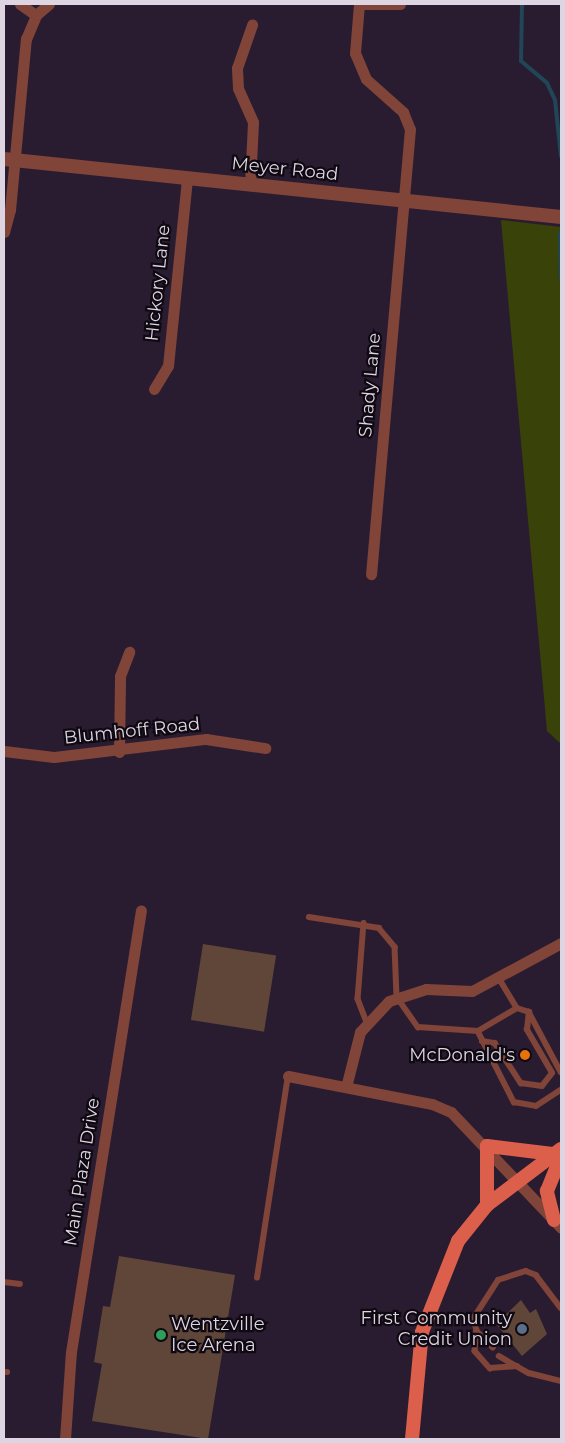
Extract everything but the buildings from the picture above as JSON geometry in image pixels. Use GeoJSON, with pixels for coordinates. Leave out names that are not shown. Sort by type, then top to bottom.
{"type":"FeatureCollection","features":[{"type":"Feature","properties":{"kind":"main road"},"geometry":{"type":"LineString","coordinates":[[487,1205],[487,1146],[558,1153]]}},
{"type":"Feature","properties":{"kind":"main road"},"geometry":{"type":"LineString","coordinates":[[412,1439],[426,1315],[458,1241],[487,1205],[518,1180],[558,1153]]}},
{"type":"Feature","properties":{"kind":"main road"},"geometry":{"type":"LineString","coordinates":[[558,1153],[547,1191],[558,1224]]}},
{"type":"Feature","properties":{"kind":"street"},"geometry":{"type":"LineString","coordinates":[[20,4],[36,15]]}},
{"type":"Feature","properties":{"kind":"street"},"geometry":{"type":"LineString","coordinates":[[4,232],[10,210],[9,160],[26,39],[36,15],[49,4]]}},
{"type":"Feature","properties":{"kind":"street"},"geometry":{"type":"LineString","coordinates":[[359,4],[400,4]]}},
{"type":"Feature","properties":{"kind":"street","name":"Shady Lane"},"geometry":{"type":"LineString","coordinates":[[359,4],[355,53],[366,78],[403,112],[410,128],[371,574]]}},
{"type":"Feature","properties":{"kind":"street"},"geometry":{"type":"LineString","coordinates":[[250,184],[253,122],[238,88],[237,68],[252,25]]}},
{"type":"Feature","properties":{"kind":"street","name":"Meyer Road"},"geometry":{"type":"LineString","coordinates":[[9,160],[561,217]]}},
{"type":"Feature","properties":{"kind":"street","name":"Hickory Lane"},"geometry":{"type":"LineString","coordinates":[[154,390],[168,366],[187,178]]}},
{"type":"Feature","properties":{"kind":"street"},"geometry":{"type":"LineString","coordinates":[[119,752],[120,676],[129,652]]}},
{"type":"Feature","properties":{"kind":"street","name":"Blumhoff Road"},"geometry":{"type":"LineString","coordinates":[[4,751],[54,757],[119,752],[206,739],[265,748]]}},
{"type":"Feature","properties":{"kind":"street","name":"Main Plaza Drive"},"geometry":{"type":"LineString","coordinates":[[65,1439],[71,1352],[141,911]]}},
{"type":"Feature","properties":{"kind":"street"},"geometry":{"type":"LineString","coordinates":[[346,1087],[354,1051],[367,1022],[397,997],[426,989],[472,991],[561,943]]}},
{"type":"Feature","properties":{"kind":"street"},"geometry":{"type":"LineString","coordinates":[[288,1076],[432,1104],[451,1112],[487,1146],[558,1224]]}},
{"type":"Feature","properties":{"kind":"lane"},"geometry":{"type":"LineString","coordinates":[[309,917],[364,924],[379,928],[395,947],[397,997],[418,1027],[478,1031],[517,1008]]}},
{"type":"Feature","properties":{"kind":"lane"},"geometry":{"type":"LineString","coordinates":[[364,924],[358,999],[367,1022]]}},
{"type":"Feature","properties":{"kind":"lane"},"geometry":{"type":"LineString","coordinates":[[499,978],[517,1008],[529,1012],[561,1072]]}},
{"type":"Feature","properties":{"kind":"lane"},"geometry":{"type":"LineString","coordinates":[[482,1041],[495,1044],[521,1083],[542,1086],[552,1073],[527,1030],[529,1012]]}},
{"type":"Feature","properties":{"kind":"lane"},"geometry":{"type":"LineString","coordinates":[[478,1031],[514,1102],[536,1106],[561,1090]]}},
{"type":"Feature","properties":{"kind":"lane"},"geometry":{"type":"LineString","coordinates":[[257,1278],[288,1076]]}},
{"type":"Feature","properties":{"kind":"lane"},"geometry":{"type":"LineString","coordinates":[[517,1366],[490,1368],[475,1350],[477,1332],[473,1319],[498,1280],[526,1270],[536,1275],[561,1308]]}},
{"type":"Feature","properties":{"kind":"lane"},"geometry":{"type":"LineString","coordinates":[[4,1282],[20,1284]]}},
{"type":"Feature","properties":{"kind":"lane"},"geometry":{"type":"LineString","coordinates":[[477,1332],[493,1348]]}},
{"type":"Feature","properties":{"kind":"lane"},"geometry":{"type":"LineString","coordinates":[[499,1356],[517,1366],[560,1379]]}},
{"type":"Feature","properties":{"kind":"green space"},"geometry":{"type":"Polygon","coordinates":[[[501,220],[561,227],[561,744],[547,731],[501,220]]]}},
{"type":"Feature","properties":{"kind":"waterway"},"geometry":{"type":"LineString","coordinates":[[522,4],[521,61],[547,83],[555,100],[561,156]]}},
{"type":"Feature","properties":{"kind":"waterway"},"geometry":{"type":"LineString","coordinates":[[560,233],[561,279]]}},
{"type":"Feature","properties":{"kind":"place","name":"McDonald's"},"geometry":{"type":"Point","coordinates":[525,1055]}},
{"type":"Feature","properties":{"kind":"place","name":"First Community Credit Union"},"geometry":{"type":"Point","coordinates":[522,1329]}},
{"type":"Feature","properties":{"kind":"place","name":"Wentzville Ice Arena"},"geometry":{"type":"Point","coordinates":[161,1335]}}]}
